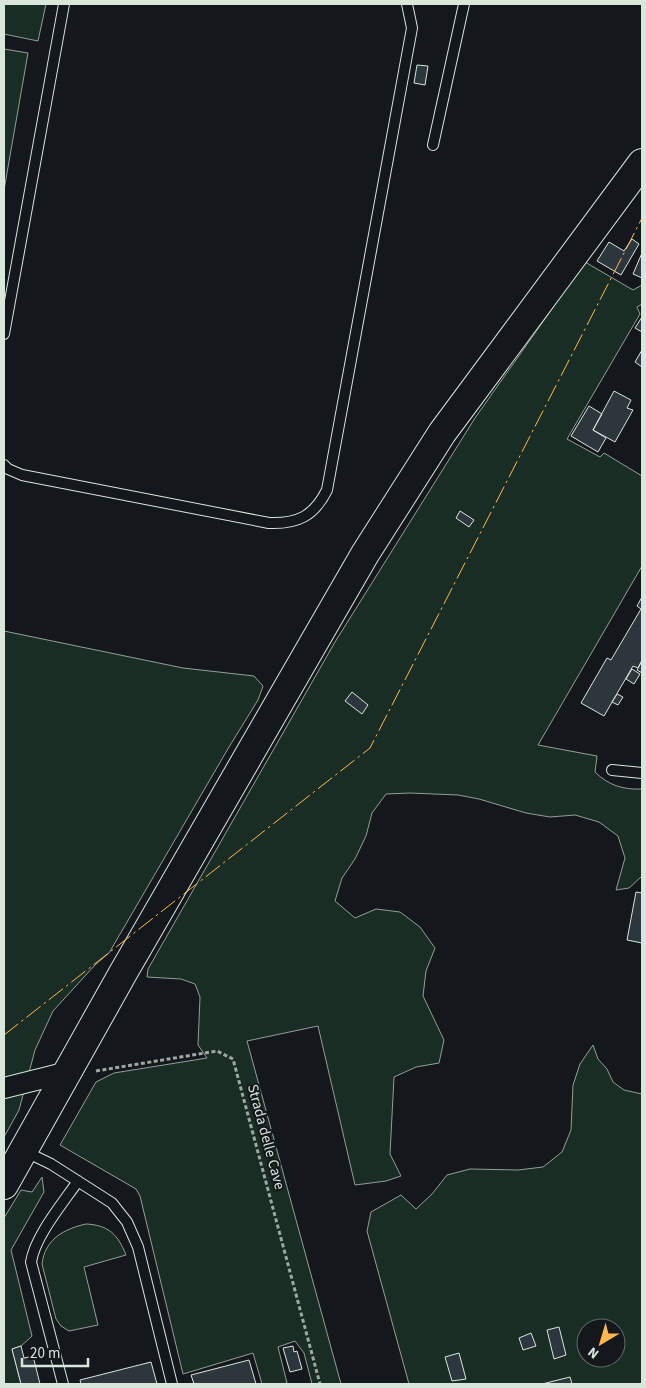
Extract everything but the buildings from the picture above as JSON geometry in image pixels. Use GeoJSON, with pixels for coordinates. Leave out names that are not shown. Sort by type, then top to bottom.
{"type":"FeatureCollection","features":[{"type":"Feature","properties":{"kind":"main road"},"geometry":{"type":"LineString","coordinates":[[4,1185],[138,947],[365,554],[442,433],[642,163]]}},
{"type":"Feature","properties":{"kind":"street"},"geometry":{"type":"LineString","coordinates":[[4,1088],[68,1072]]}},
{"type":"Feature","properties":{"kind":"lane"},"geometry":{"type":"LineString","coordinates":[[4,334],[64,4]]}},
{"type":"Feature","properties":{"kind":"lane"},"geometry":{"type":"LineString","coordinates":[[4,465],[8,469],[22,475],[269,523],[284,523],[298,520],[310,513],[320,502],[327,490],[412,28],[406,4]]}},
{"type":"Feature","properties":{"kind":"lane"},"geometry":{"type":"LineString","coordinates":[[433,144],[464,4]]}},
{"type":"Feature","properties":{"kind":"lane"},"geometry":{"type":"LineString","coordinates":[[612,770],[642,773]]}},
{"type":"Feature","properties":{"kind":"lane"},"geometry":{"type":"LineString","coordinates":[[24,1150],[112,1203],[127,1222],[138,1248],[172,1384]]}},
{"type":"Feature","properties":{"kind":"lane"},"geometry":{"type":"LineString","coordinates":[[63,1384],[31,1262],[32,1253],[39,1238],[78,1181]]}},
{"type":"Feature","properties":{"kind":"path","name":"Strada delle Cave"},"geometry":{"type":"LineString","coordinates":[[68,1072],[91,1072],[216,1051],[234,1059],[320,1384]]}},
{"type":"Feature","properties":{"kind":"green space"},"geometry":{"type":"Polygon","coordinates":[[[4,4],[46,4],[38,41],[4,34],[4,4]]]}},
{"type":"Feature","properties":{"kind":"green space"},"geometry":{"type":"Polygon","coordinates":[[[4,49],[28,53],[4,190],[4,49]]]}},
{"type":"Feature","properties":{"kind":"green space"},"geometry":{"type":"Polygon","coordinates":[[[585,262],[633,290],[642,285],[642,304],[637,307],[640,314],[567,439],[600,457],[604,453],[642,476],[642,566],[538,745],[597,756],[595,772],[600,777],[616,786],[628,789],[642,789],[642,876],[629,888],[616,890],[625,858],[618,836],[599,822],[575,815],[550,817],[526,813],[479,799],[458,795],[386,794],[372,813],[366,836],[355,859],[342,878],[335,901],[355,918],[376,909],[400,912],[420,927],[435,948],[426,971],[423,996],[444,1040],[439,1063],[416,1067],[394,1077],[390,1154],[401,1176],[386,1181],[355,1185],[318,1026],[247,1041],[341,1384],[312,1384],[304,1353],[295,1341],[278,1347],[287,1383],[262,1384],[253,1353],[183,1374],[140,1196],[136,1189],[60,1145],[96,1082],[114,1073],[207,1058],[198,1045],[200,997],[195,984],[181,979],[147,977],[148,969],[335,642],[475,418],[585,262]]]}},
{"type":"Feature","properties":{"kind":"green space"},"geometry":{"type":"Polygon","coordinates":[[[4,631],[183,668],[254,676],[263,686],[258,700],[109,953],[95,965],[53,1011],[35,1050],[19,1110],[4,1137],[4,631]]]}},
{"type":"Feature","properties":{"kind":"green space"},"geometry":{"type":"Polygon","coordinates":[[[593,1045],[598,1059],[607,1069],[613,1082],[624,1090],[642,1094],[642,1384],[409,1384],[367,1231],[371,1212],[401,1195],[416,1209],[432,1194],[447,1175],[470,1169],[518,1170],[543,1167],[562,1152],[571,1130],[573,1085],[580,1064],[593,1045]]]}},
{"type":"Feature","properties":{"kind":"green space"},"geometry":{"type":"Polygon","coordinates":[[[42,1177],[44,1192],[11,1250],[32,1336],[21,1346],[12,1349],[21,1384],[4,1384],[4,1218],[21,1190],[32,1192],[42,1177]]]}},
{"type":"Feature","properties":{"kind":"green space"},"geometry":{"type":"Polygon","coordinates":[[[86,1224],[101,1226],[112,1232],[120,1242],[126,1255],[84,1267],[98,1325],[69,1331],[61,1326],[56,1319],[42,1264],[47,1248],[57,1236],[86,1224]]]}},
{"type":"Feature","properties":{"kind":"power"},"geometry":{"type":"LineString","coordinates":[[4,1035],[370,748],[642,218]]}}]}
